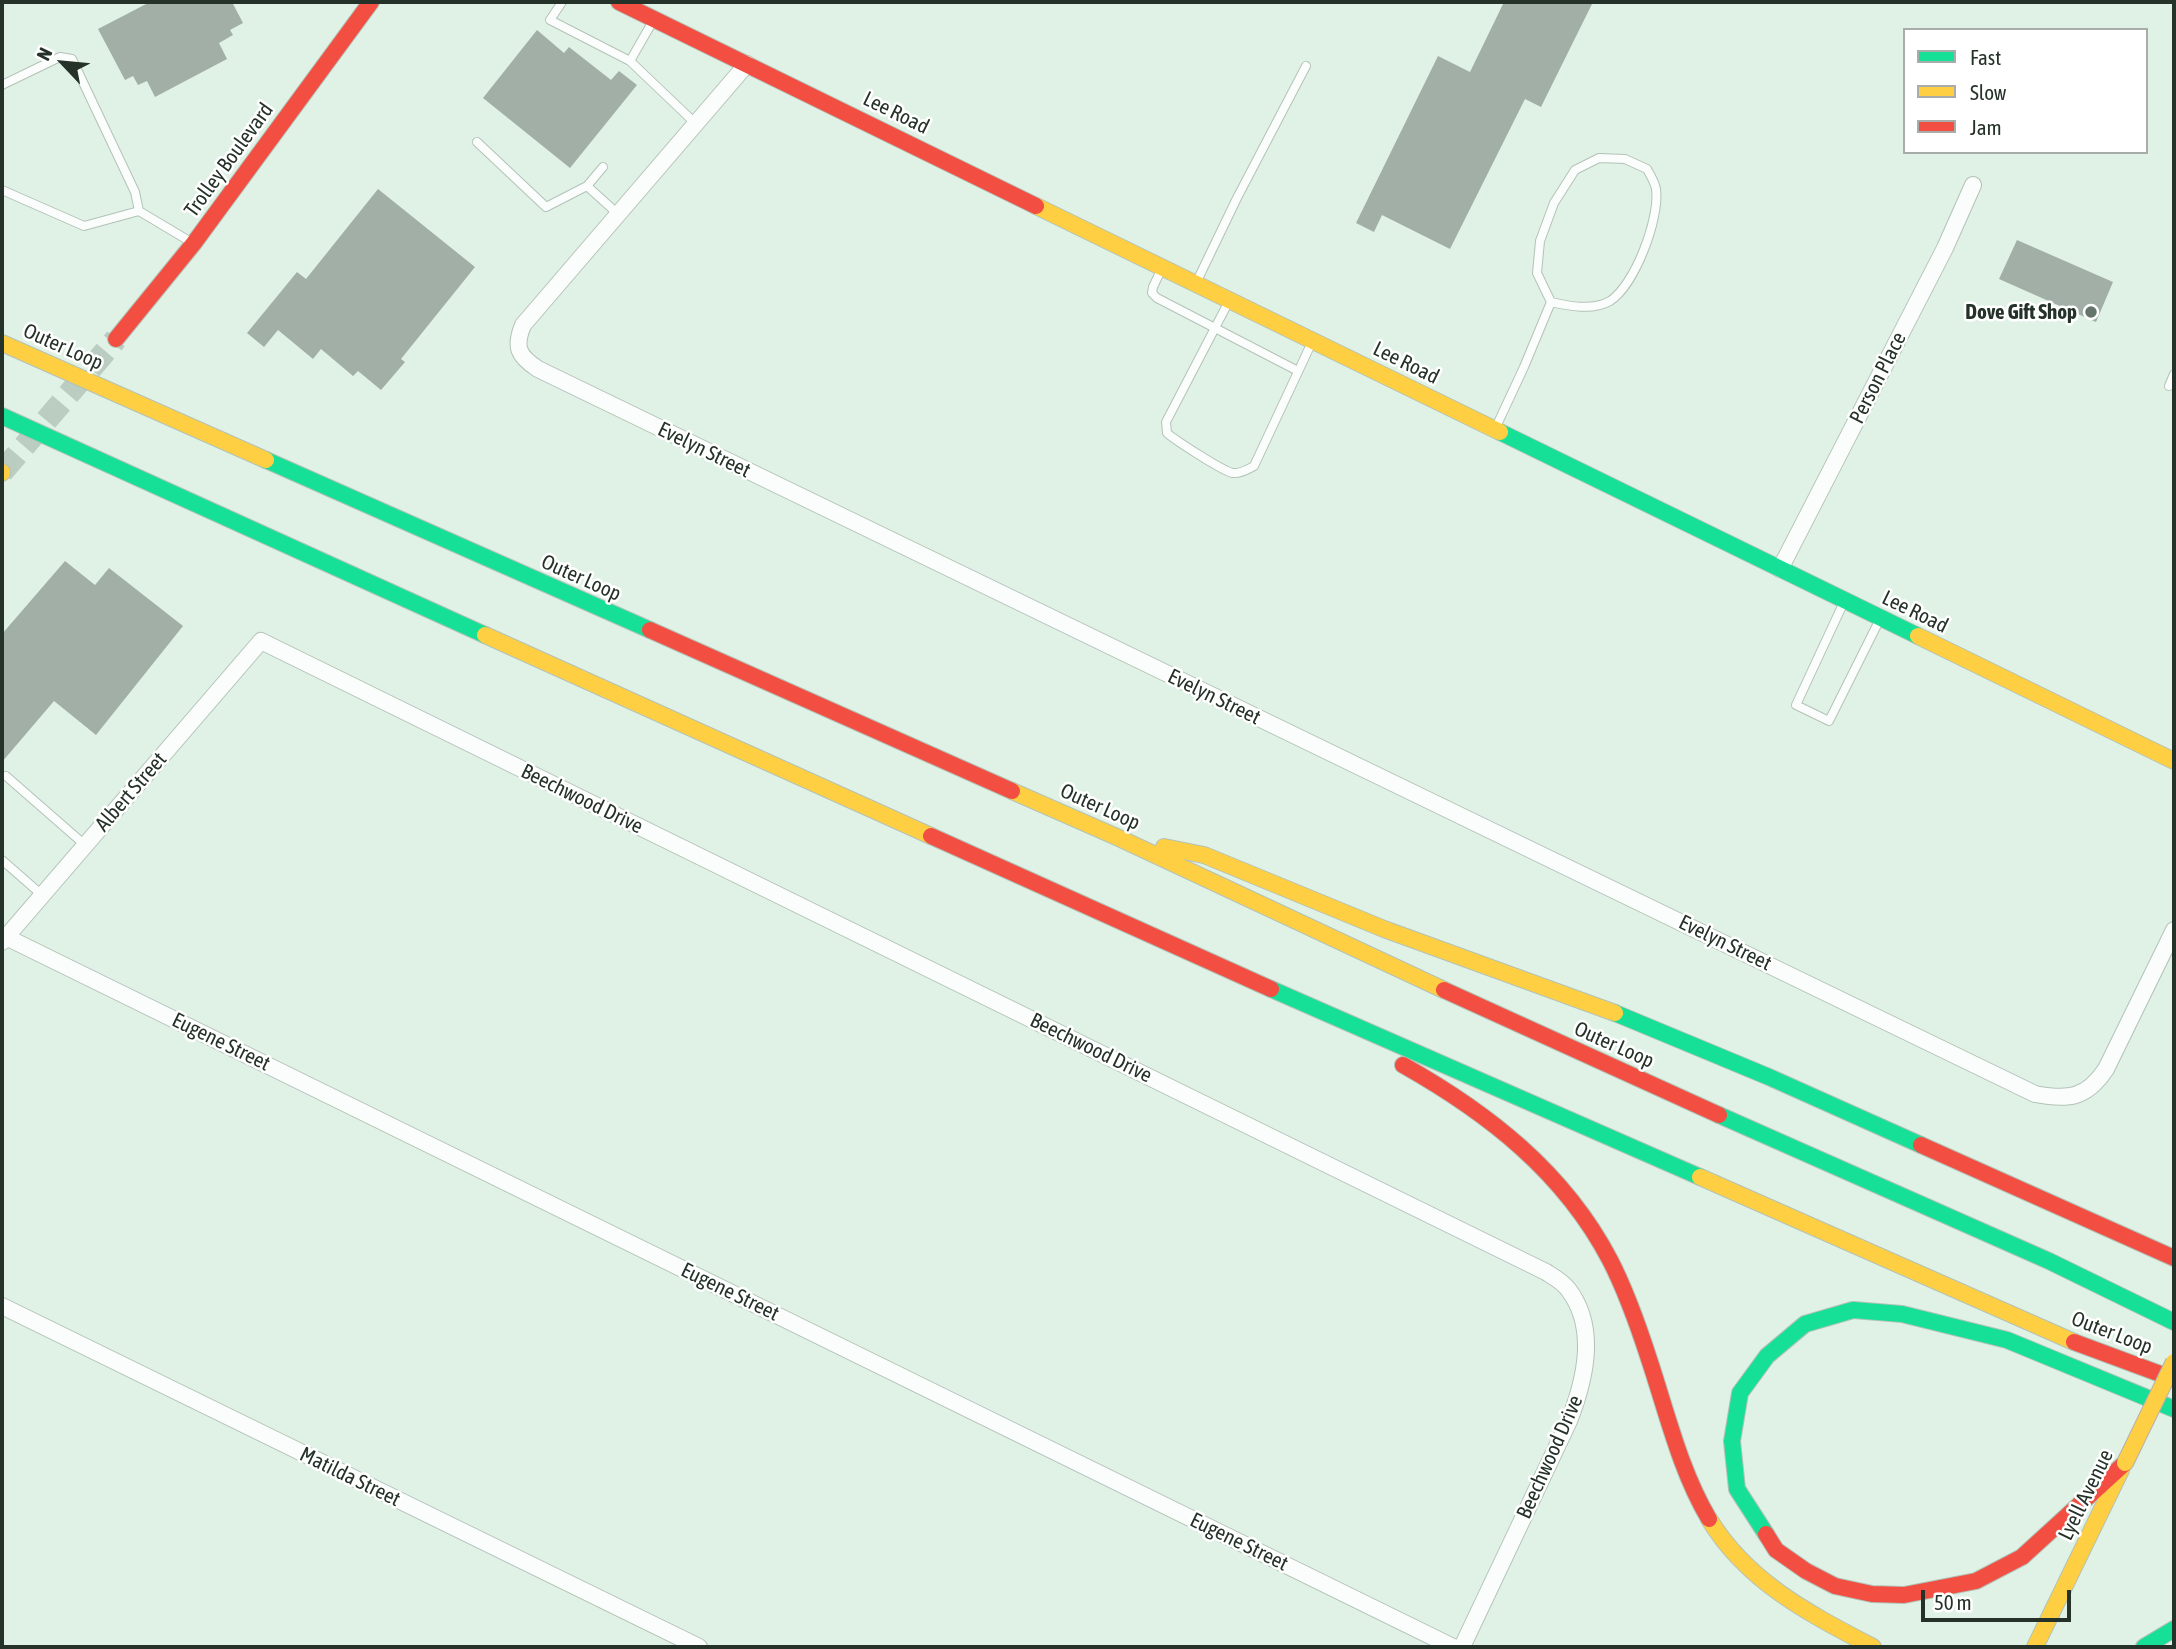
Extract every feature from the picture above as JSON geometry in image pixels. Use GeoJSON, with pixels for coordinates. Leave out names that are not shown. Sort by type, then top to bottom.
{"type":"FeatureCollection","features":[{"type":"Feature","properties":{"kind":"main road","name":"Trolley Boulevard"},"geometry":{"type":"LineString","coordinates":[[116,339],[194,243],[371,2]]}},
{"type":"Feature","properties":{"kind":"main road","name":"Lee Road"},"geometry":{"type":"LineString","coordinates":[[619,2],[2174,761]]}},
{"type":"Feature","properties":{"kind":"main road","name":"Outer Loop"},"geometry":{"type":"LineString","coordinates":[[2,343],[1119,838],[1537,1034],[2049,1261],[2174,1322]]}},
{"type":"Feature","properties":{"kind":"main road","name":"Outer Loop"},"geometry":{"type":"LineString","coordinates":[[2,416],[1167,943],[2083,1346],[2174,1379]]}},
{"type":"Feature","properties":{"kind":"main road"},"geometry":{"type":"LineString","coordinates":[[1119,838],[1204,855],[1384,929],[1597,1005],[1769,1077],[2174,1258]]}},
{"type":"Feature","properties":{"kind":"main road"},"geometry":{"type":"LineString","coordinates":[[1167,943],[1442,1087],[1506,1134],[1557,1182],[1592,1230],[1617,1273],[1640,1328],[1682,1460],[1703,1511],[1730,1550],[1757,1576],[1788,1600],[1873,1647]]}},
{"type":"Feature","properties":{"kind":"main road"},"geometry":{"type":"LineString","coordinates":[[1968,1294],[2007,1340]]}},
{"type":"Feature","properties":{"kind":"main road"},"geometry":{"type":"LineString","coordinates":[[2125,1463],[2022,1557],[1976,1581],[1905,1595],[1872,1594],[1835,1586],[1806,1571],[1776,1550],[1737,1489],[1732,1441],[1740,1393],[1767,1356],[1805,1324],[1853,1310],[1902,1314],[2007,1340],[2174,1409]]}},
{"type":"Feature","properties":{"kind":"main road","name":"Lyell Avenue"},"geometry":{"type":"LineString","coordinates":[[2035,1647],[2174,1362]]}},
{"type":"Feature","properties":{"kind":"main road"},"geometry":{"type":"LineString","coordinates":[[2144,1647],[2174,1629]]}},
{"type":"Feature","properties":{"kind":"street","name":"Evelyn Street"},"geometry":{"type":"LineString","coordinates":[[747,64],[523,325],[518,337],[519,350],[526,361],[537,369],[2035,1094],[2057,1098],[2084,1092],[2096,1084],[2106,1069],[2174,930]]}},
{"type":"Feature","properties":{"kind":"street","name":"Person Place"},"geometry":{"type":"LineString","coordinates":[[1780,569],[1945,248],[1973,186]]}},
{"type":"Feature","properties":{"kind":"street","name":"Albert Street"},"geometry":{"type":"LineString","coordinates":[[4,939],[261,641]]}},
{"type":"Feature","properties":{"kind":"street","name":"Beechwood Drive"},"geometry":{"type":"LineString","coordinates":[[261,641],[1546,1272],[1567,1287],[1580,1309],[1586,1336],[1586,1363],[1580,1392],[1569,1421],[1462,1647]]}},
{"type":"Feature","properties":{"kind":"street","name":"Eugene Street"},"geometry":{"type":"LineString","coordinates":[[4,939],[1453,1647]]}},
{"type":"Feature","properties":{"kind":"street","name":"Matilda Street"},"geometry":{"type":"LineString","coordinates":[[2,1306],[699,1647]]}},
{"type":"Feature","properties":{"kind":"lane"},"geometry":{"type":"LineString","coordinates":[[562,2],[550,20],[630,61],[695,123]]}},
{"type":"Feature","properties":{"kind":"lane"},"geometry":{"type":"LineString","coordinates":[[630,61],[654,18]]}},
{"type":"Feature","properties":{"kind":"lane"},"geometry":{"type":"LineString","coordinates":[[2,85],[60,57],[72,60],[135,192],[139,211]]}},
{"type":"Feature","properties":{"kind":"lane"},"geometry":{"type":"LineString","coordinates":[[1196,283],[1306,66]]}},
{"type":"Feature","properties":{"kind":"lane"},"geometry":{"type":"LineString","coordinates":[[477,142],[546,208],[587,186],[603,167]]}},
{"type":"Feature","properties":{"kind":"lane"},"geometry":{"type":"LineString","coordinates":[[1494,429],[1551,302],[1537,273],[1540,241],[1554,203],[1575,170],[1599,158],[1625,159],[1647,169],[1656,188],[1655,214],[1643,255],[1627,282],[1609,301],[1580,308],[1551,302]]}},
{"type":"Feature","properties":{"kind":"lane"},"geometry":{"type":"LineString","coordinates":[[587,186],[618,215]]}},
{"type":"Feature","properties":{"kind":"lane"},"geometry":{"type":"LineString","coordinates":[[2,190],[84,226],[139,211],[194,243]]}},
{"type":"Feature","properties":{"kind":"lane"},"geometry":{"type":"LineString","coordinates":[[1162,267],[1152,293],[1157,298],[1298,372]]}},
{"type":"Feature","properties":{"kind":"lane"},"geometry":{"type":"LineString","coordinates":[[1230,300],[1166,422],[1167,433],[1176,441],[1232,473],[1254,466],[1313,341]]}},
{"type":"Feature","properties":{"kind":"lane"},"geometry":{"type":"LineString","coordinates":[[2169,386],[2174,374]]}},
{"type":"Feature","properties":{"kind":"lane"},"geometry":{"type":"LineString","coordinates":[[1845,601],[1796,705],[1829,721],[1880,618]]}},
{"type":"Feature","properties":{"kind":"lane"},"geometry":{"type":"LineString","coordinates":[[6,776],[85,845]]}},
{"type":"Feature","properties":{"kind":"lane"},"geometry":{"type":"LineString","coordinates":[[2,860],[42,895]]}},
{"type":"Feature","properties":{"kind":"building"},"geometry":{"type":"Polygon","coordinates":[[[150,2],[232,2],[243,23],[230,30],[233,35],[219,43],[227,59],[155,97],[147,81],[138,85],[133,76],[125,80],[98,29],[150,2]]]}},
{"type":"Feature","properties":{"kind":"building"},"geometry":{"type":"Polygon","coordinates":[[[1504,2],[1593,2],[1541,107],[1525,99],[1450,249],[1382,215],[1374,232],[1356,223],[1438,56],[1470,72],[1504,2]]]}},
{"type":"Feature","properties":{"kind":"building"},"geometry":{"type":"Polygon","coordinates":[[[537,30],[564,53],[569,47],[611,80],[619,71],[637,85],[570,168],[483,98],[537,30]]]}},
{"type":"Feature","properties":{"kind":"building"},"geometry":{"type":"Polygon","coordinates":[[[378,189],[475,267],[401,359],[405,362],[381,390],[358,371],[353,376],[321,349],[313,359],[278,330],[264,347],[247,333],[297,272],[306,279],[378,189]]]}},
{"type":"Feature","properties":{"kind":"building"},"geometry":{"type":"Polygon","coordinates":[[[2017,240],[2113,282],[2096,322],[1999,279],[2017,240]]]}},
{"type":"Feature","properties":{"kind":"building"},"geometry":{"type":"Polygon","coordinates":[[[65,561],[95,585],[109,568],[183,626],[96,735],[54,701],[2,762],[2,634],[65,561]]]}},
{"type":"Feature","properties":{"kind":"tunnel"},"geometry":{"type":"LineString","coordinates":[[2,472],[116,339]]}},
{"type":"Feature","properties":{"kind":"traffic: fast"},"geometry":{"type":"LineString","coordinates":[[2,416],[485,635]]}},
{"type":"Feature","properties":{"kind":"traffic: fast"},"geometry":{"type":"LineString","coordinates":[[1500,432],[1918,636]]}},
{"type":"Feature","properties":{"kind":"traffic: fast"},"geometry":{"type":"LineString","coordinates":[[266,460],[650,630]]}},
{"type":"Feature","properties":{"kind":"traffic: fast"},"geometry":{"type":"LineString","coordinates":[[1271,989],[1700,1177]]}},
{"type":"Feature","properties":{"kind":"traffic: fast"},"geometry":{"type":"LineString","coordinates":[[1615,1013],[1769,1077],[1921,1145]]}},
{"type":"Feature","properties":{"kind":"traffic: fast"},"geometry":{"type":"LineString","coordinates":[[1719,1115],[2049,1261],[2174,1322]]}},
{"type":"Feature","properties":{"kind":"traffic: fast"},"geometry":{"type":"LineString","coordinates":[[1766,1534],[1737,1489],[1732,1441],[1740,1393],[1767,1356],[1805,1324],[1853,1310],[1902,1314],[2007,1340],[2174,1409]]}},
{"type":"Feature","properties":{"kind":"traffic: fast"},"geometry":{"type":"LineString","coordinates":[[2144,1647],[2174,1629]]}},
{"type":"Feature","properties":{"kind":"traffic: slow"},"geometry":{"type":"LineString","coordinates":[[1036,206],[1500,432]]}},
{"type":"Feature","properties":{"kind":"traffic: slow"},"geometry":{"type":"LineString","coordinates":[[2,343],[266,460]]}},
{"type":"Feature","properties":{"kind":"traffic: slow"},"geometry":{"type":"LineString","coordinates":[[485,635],[931,836]]}},
{"type":"Feature","properties":{"kind":"traffic: slow"},"geometry":{"type":"LineString","coordinates":[[1918,636],[2174,761]]}},
{"type":"Feature","properties":{"kind":"traffic: slow"},"geometry":{"type":"LineString","coordinates":[[1012,791],[1444,990]]}},
{"type":"Feature","properties":{"kind":"traffic: slow"},"geometry":{"type":"LineString","coordinates":[[1164,847],[1204,855],[1384,929],[1615,1013]]}},
{"type":"Feature","properties":{"kind":"traffic: slow"},"geometry":{"type":"LineString","coordinates":[[1700,1177],[2074,1342]]}},
{"type":"Feature","properties":{"kind":"traffic: slow"},"geometry":{"type":"LineString","coordinates":[[2125,1463],[2174,1362]]}},
{"type":"Feature","properties":{"kind":"traffic: slow"},"geometry":{"type":"LineString","coordinates":[[2035,1647],[2121,1470]]}},
{"type":"Feature","properties":{"kind":"traffic: slow"},"geometry":{"type":"LineString","coordinates":[[1709,1519],[1724,1541],[1761,1578],[1803,1609],[1873,1647]]}},
{"type":"Feature","properties":{"kind":"traffic: jam"},"geometry":{"type":"LineString","coordinates":[[116,339],[194,243],[371,2]]}},
{"type":"Feature","properties":{"kind":"traffic: jam"},"geometry":{"type":"LineString","coordinates":[[619,2],[1036,206]]}},
{"type":"Feature","properties":{"kind":"traffic: jam"},"geometry":{"type":"LineString","coordinates":[[650,630],[1012,791]]}},
{"type":"Feature","properties":{"kind":"traffic: jam"},"geometry":{"type":"LineString","coordinates":[[931,836],[1271,989]]}},
{"type":"Feature","properties":{"kind":"traffic: jam"},"geometry":{"type":"LineString","coordinates":[[1444,990],[1719,1115]]}},
{"type":"Feature","properties":{"kind":"traffic: jam"},"geometry":{"type":"LineString","coordinates":[[1403,1065],[1465,1103],[1521,1148],[1547,1172],[1591,1228],[1610,1260],[1626,1296],[1682,1461],[1709,1519]]}},
{"type":"Feature","properties":{"kind":"traffic: jam"},"geometry":{"type":"LineString","coordinates":[[1921,1145],[2174,1258]]}},
{"type":"Feature","properties":{"kind":"traffic: jam"},"geometry":{"type":"LineString","coordinates":[[2074,1342],[2174,1379]]}},
{"type":"Feature","properties":{"kind":"traffic: jam"},"geometry":{"type":"LineString","coordinates":[[1766,1534],[1776,1550],[1806,1571],[1835,1586],[1872,1594],[1904,1595],[1976,1581],[2022,1557],[2125,1463]]}},
{"type":"Feature","properties":{"kind":"place","name":"Dove Gift Shop"},"geometry":{"type":"Point","coordinates":[2091,312]}}]}
